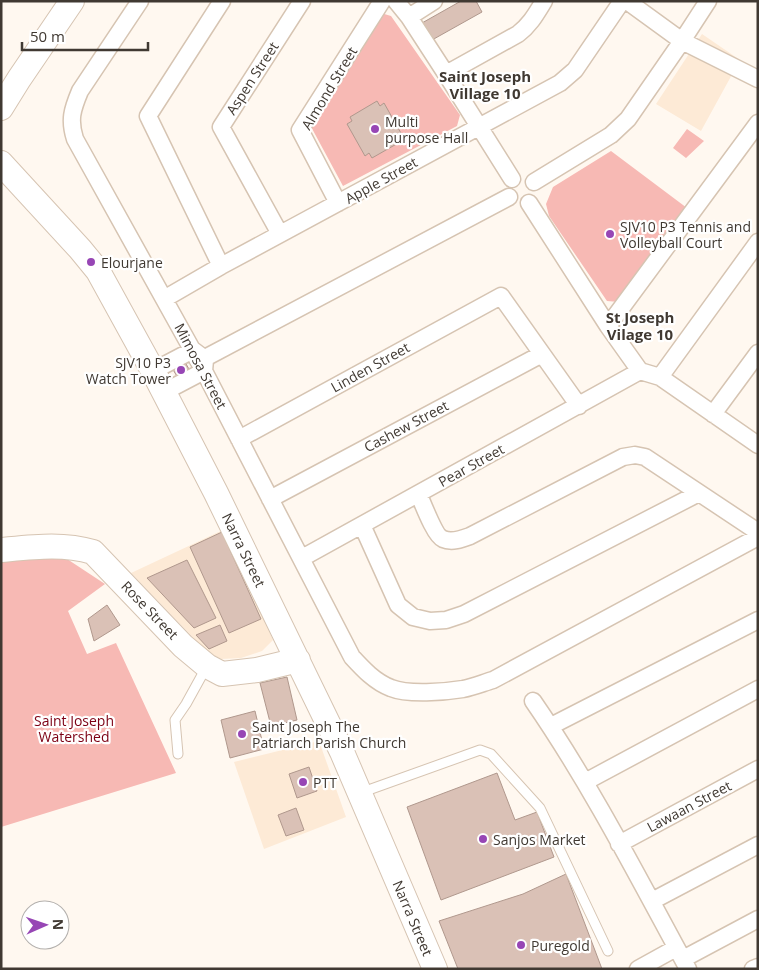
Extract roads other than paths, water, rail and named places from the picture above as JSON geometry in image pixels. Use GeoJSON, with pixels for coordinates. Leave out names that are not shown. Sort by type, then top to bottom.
{"type":"FeatureCollection","features":[{"type":"Feature","properties":{"kind":"street"},"geometry":{"type":"LineString","coordinates":[[1,108],[72,1]]}},
{"type":"Feature","properties":{"kind":"street","name":"Mimosa Street"},"geometry":{"type":"LineString","coordinates":[[140,1],[80,91],[71,116],[75,139],[164,299],[201,360],[239,439],[352,657],[362,669],[392,689],[409,692],[464,689],[493,680],[758,537]]}},
{"type":"Feature","properties":{"kind":"street"},"geometry":{"type":"LineString","coordinates":[[221,266],[148,116],[222,1]]}},
{"type":"Feature","properties":{"kind":"street","name":"Aspen Street"},"geometry":{"type":"LineString","coordinates":[[280,234],[221,126],[302,1]]}},
{"type":"Feature","properties":{"kind":"street","name":"Almond Street"},"geometry":{"type":"LineString","coordinates":[[338,203],[300,130],[382,1]]}},
{"type":"Feature","properties":{"kind":"street"},"geometry":{"type":"LineString","coordinates":[[396,1],[409,17],[512,179]]}},
{"type":"Feature","properties":{"kind":"street"},"geometry":{"type":"LineString","coordinates":[[409,17],[434,1]]}},
{"type":"Feature","properties":{"kind":"street"},"geometry":{"type":"LineString","coordinates":[[446,74],[518,34],[527,27],[544,1]]}},
{"type":"Feature","properties":{"kind":"street","name":"Apple Street"},"geometry":{"type":"LineString","coordinates":[[164,299],[221,266],[560,83],[575,70],[622,1]]}},
{"type":"Feature","properties":{"kind":"street"},"geometry":{"type":"LineString","coordinates":[[627,1],[682,41],[758,80]]}},
{"type":"Feature","properties":{"kind":"street"},"geometry":{"type":"LineString","coordinates":[[534,182],[620,128],[708,1]]}},
{"type":"Feature","properties":{"kind":"street"},"geometry":{"type":"LineString","coordinates":[[608,326],[758,123]]}},
{"type":"Feature","properties":{"kind":"street","name":"Narra Street"},"geometry":{"type":"LineString","coordinates":[[1,163],[98,271],[153,370],[216,493],[342,752],[435,969]]}},
{"type":"Feature","properties":{"kind":"street"},"geometry":{"type":"LineString","coordinates":[[516,176],[526,176],[534,182],[536,193],[529,203],[518,204],[509,197],[507,191],[508,184],[516,176]]}},
{"type":"Feature","properties":{"kind":"street"},"geometry":{"type":"LineString","coordinates":[[164,392],[201,360],[509,197]]}},
{"type":"Feature","properties":{"kind":"street"},"geometry":{"type":"LineString","coordinates":[[529,203],[608,326],[640,371],[660,377],[758,446]]}},
{"type":"Feature","properties":{"kind":"street"},"geometry":{"type":"LineString","coordinates":[[660,377],[758,242]]}},
{"type":"Feature","properties":{"kind":"street","name":"Linden Street"},"geometry":{"type":"LineString","coordinates":[[239,439],[501,296],[542,354]]}},
{"type":"Feature","properties":{"kind":"street"},"geometry":{"type":"LineString","coordinates":[[713,414],[758,353]]}},
{"type":"Feature","properties":{"kind":"street"},"geometry":{"type":"LineString","coordinates":[[542,354],[579,406]]}},
{"type":"Feature","properties":{"kind":"street","name":"Cashew Street"},"geometry":{"type":"LineString","coordinates":[[270,499],[542,354]]}},
{"type":"Feature","properties":{"kind":"street"},"geometry":{"type":"LineString","coordinates":[[153,370],[201,360]]}},
{"type":"Feature","properties":{"kind":"street","name":"Pear Street"},"geometry":{"type":"LineString","coordinates":[[302,558],[640,371]]}},
{"type":"Feature","properties":{"kind":"street"},"geometry":{"type":"LineString","coordinates":[[419,494],[435,531],[442,539],[449,541],[458,540],[470,536],[623,457],[635,455],[645,457],[758,532]]}},
{"type":"Feature","properties":{"kind":"street"},"geometry":{"type":"LineString","coordinates":[[362,526],[398,605],[413,617],[430,621],[446,620],[464,614],[699,493]]}},
{"type":"Feature","properties":{"kind":"street","name":"Rose Street"},"geometry":{"type":"LineString","coordinates":[[1,550],[47,546],[79,547],[94,552],[183,646],[207,666],[222,674],[257,670],[298,660]]}},
{"type":"Feature","properties":{"kind":"street"},"geometry":{"type":"LineString","coordinates":[[551,726],[758,620]]}},
{"type":"Feature","properties":{"kind":"street"},"geometry":{"type":"LineString","coordinates":[[585,782],[758,690]]}},
{"type":"Feature","properties":{"kind":"street"},"geometry":{"type":"LineString","coordinates":[[533,700],[585,782],[682,958]]}},
{"type":"Feature","properties":{"kind":"street","name":"Lawaan Street"},"geometry":{"type":"LineString","coordinates":[[619,844],[758,769]]}},
{"type":"Feature","properties":{"kind":"street"},"geometry":{"type":"LineString","coordinates":[[652,902],[758,845]]}},
{"type":"Feature","properties":{"kind":"street"},"geometry":{"type":"LineString","coordinates":[[638,969],[682,958],[758,918]]}},
{"type":"Feature","properties":{"kind":"street"},"geometry":{"type":"LineString","coordinates":[[754,969],[758,966]]}},
{"type":"Feature","properties":{"kind":"lane"},"geometry":{"type":"LineString","coordinates":[[178,754],[175,720],[195,690],[207,666]]}},
{"type":"Feature","properties":{"kind":"lane"},"geometry":{"type":"LineString","coordinates":[[360,793],[480,750],[491,754],[543,813],[608,950]]}},
{"type":"Feature","properties":{"kind":"place","name":"Multi purpose Hall"},"geometry":{"type":"Point","coordinates":[375,129]}},
{"type":"Feature","properties":{"kind":"place","name":"SJV10 P3 Tennis and Volleyball Court"},"geometry":{"type":"Point","coordinates":[610,234]}},
{"type":"Feature","properties":{"kind":"place","name":"Elourjane"},"geometry":{"type":"Point","coordinates":[91,262]}},
{"type":"Feature","properties":{"kind":"place","name":"SJV10 P3 Watch Tower"},"geometry":{"type":"Point","coordinates":[181,370]}},
{"type":"Feature","properties":{"kind":"place","name":"Saint Joseph The Patriarch Parish Church"},"geometry":{"type":"Point","coordinates":[242,734]}},
{"type":"Feature","properties":{"kind":"place","name":"PTT"},"geometry":{"type":"Point","coordinates":[303,782]}},
{"type":"Feature","properties":{"kind":"place","name":"Sanjos Market"},"geometry":{"type":"Point","coordinates":[483,839]}},
{"type":"Feature","properties":{"kind":"place","name":"Puregold"},"geometry":{"type":"Point","coordinates":[521,945]}},
{"type":"Feature","properties":{"kind":"district","name":"Saint Joseph Village 10"},"geometry":{"type":"Point","coordinates":[485,84]}},
{"type":"Feature","properties":{"kind":"district","name":"St Joseph Vilage 10"},"geometry":{"type":"Point","coordinates":[640,326]}},
{"type":"Feature","properties":{"kind":"park label","name":"Saint Joseph Watershed"},"geometry":{"type":"Point","coordinates":[74,728]}}]}
